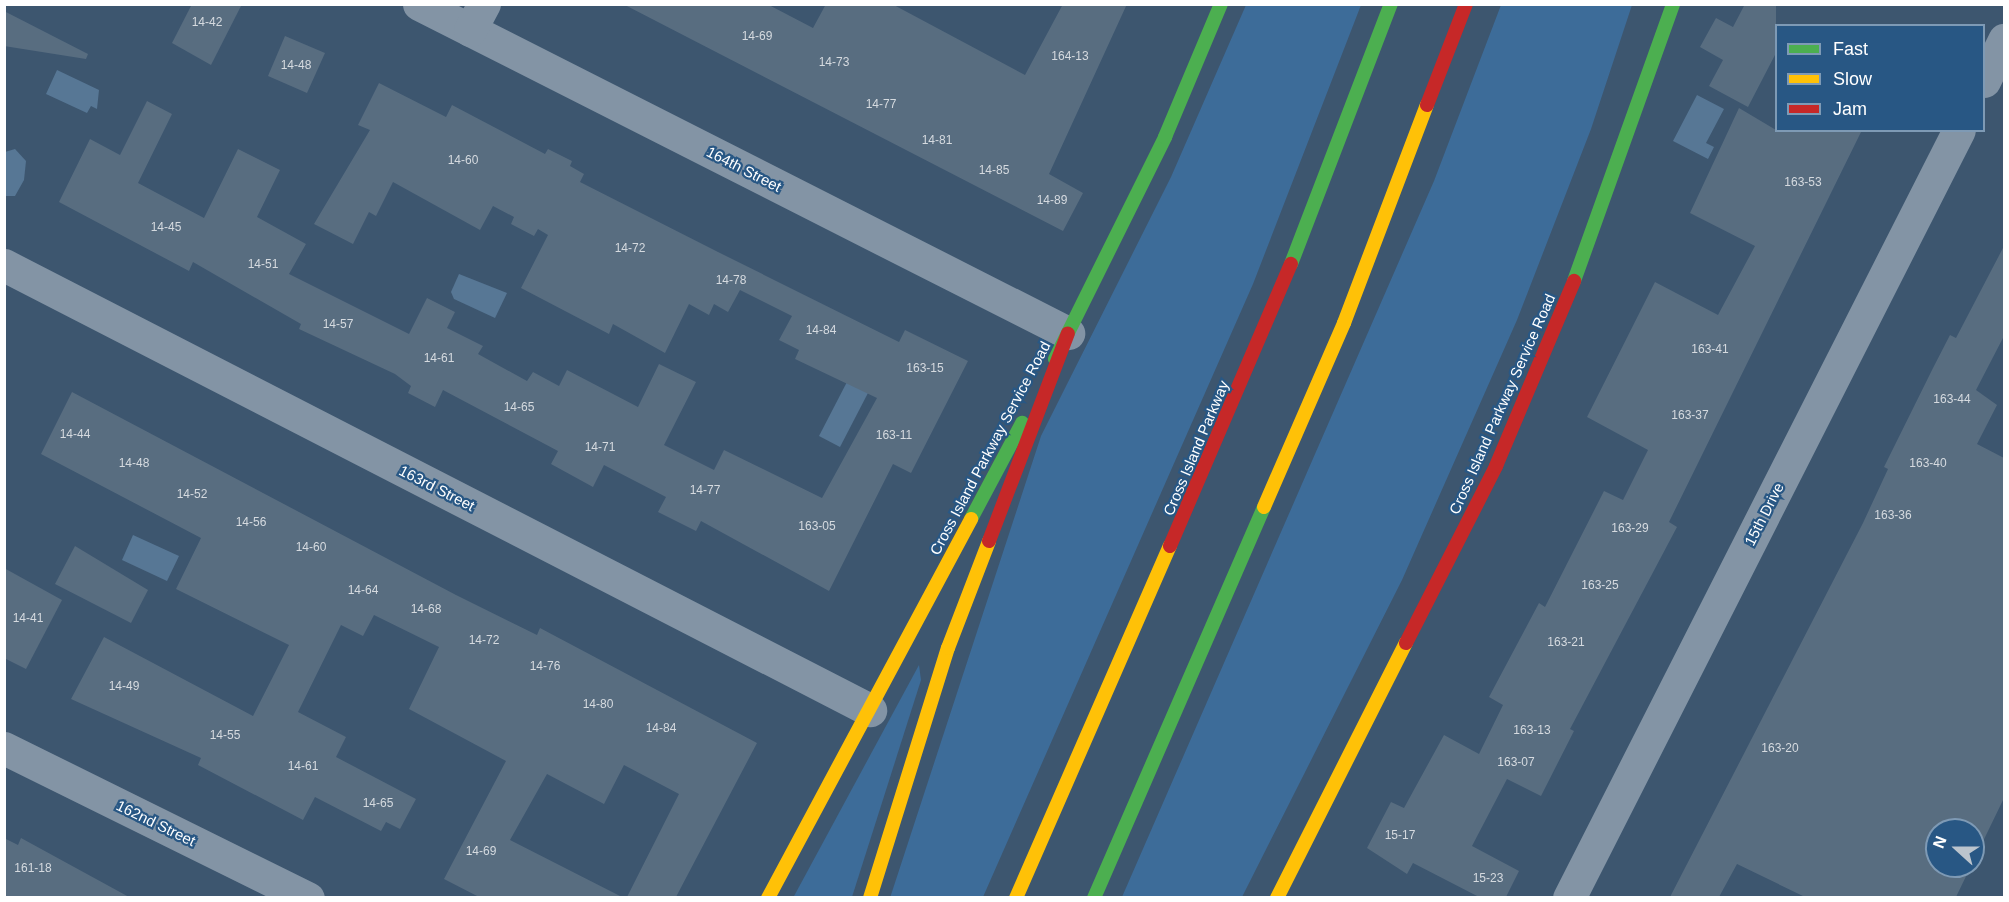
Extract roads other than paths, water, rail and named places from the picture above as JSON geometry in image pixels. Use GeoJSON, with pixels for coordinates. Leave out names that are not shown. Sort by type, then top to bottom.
{"type":"FeatureCollection","features":[{"type":"Feature","properties":{"kind":"main road","name":"Cross Island Parkway Service Road"},"geometry":{"type":"LineString","coordinates":[[768,897],[870,710],[1068,333],[1165,137],[1221,4]]}},
{"type":"Feature","properties":{"kind":"main road","name":"Cross Island Parkway"},"geometry":{"type":"LineString","coordinates":[[1016,897],[1264,333],[1391,4]]}},
{"type":"Feature","properties":{"kind":"main road"},"geometry":{"type":"LineString","coordinates":[[1094,897],[1344,323],[1466,4]]}},
{"type":"Feature","properties":{"kind":"main road","name":"Cross Island Parkway Service Road"},"geometry":{"type":"LineString","coordinates":[[1278,897],[1496,466],[1586,254],[1672,4]]}},
{"type":"Feature","properties":{"kind":"main road"},"geometry":{"type":"LineString","coordinates":[[870,897],[948,648],[1068,333]]}},
{"type":"Feature","properties":{"kind":"street","name":"164th Street"},"geometry":{"type":"LineString","coordinates":[[419,4],[477,17],[1068,333]]}},
{"type":"Feature","properties":{"kind":"street"},"geometry":{"type":"LineString","coordinates":[[1985,77],[2004,40]]}},
{"type":"Feature","properties":{"kind":"street","name":"15th Drive"},"geometry":{"type":"LineString","coordinates":[[1569,897],[1958,132]]}},
{"type":"Feature","properties":{"kind":"street","name":"163rd Street"},"geometry":{"type":"LineString","coordinates":[[4,265],[870,710]]}},
{"type":"Feature","properties":{"kind":"street","name":"162nd Street"},"geometry":{"type":"LineString","coordinates":[[4,748],[308,897]]}}]}
